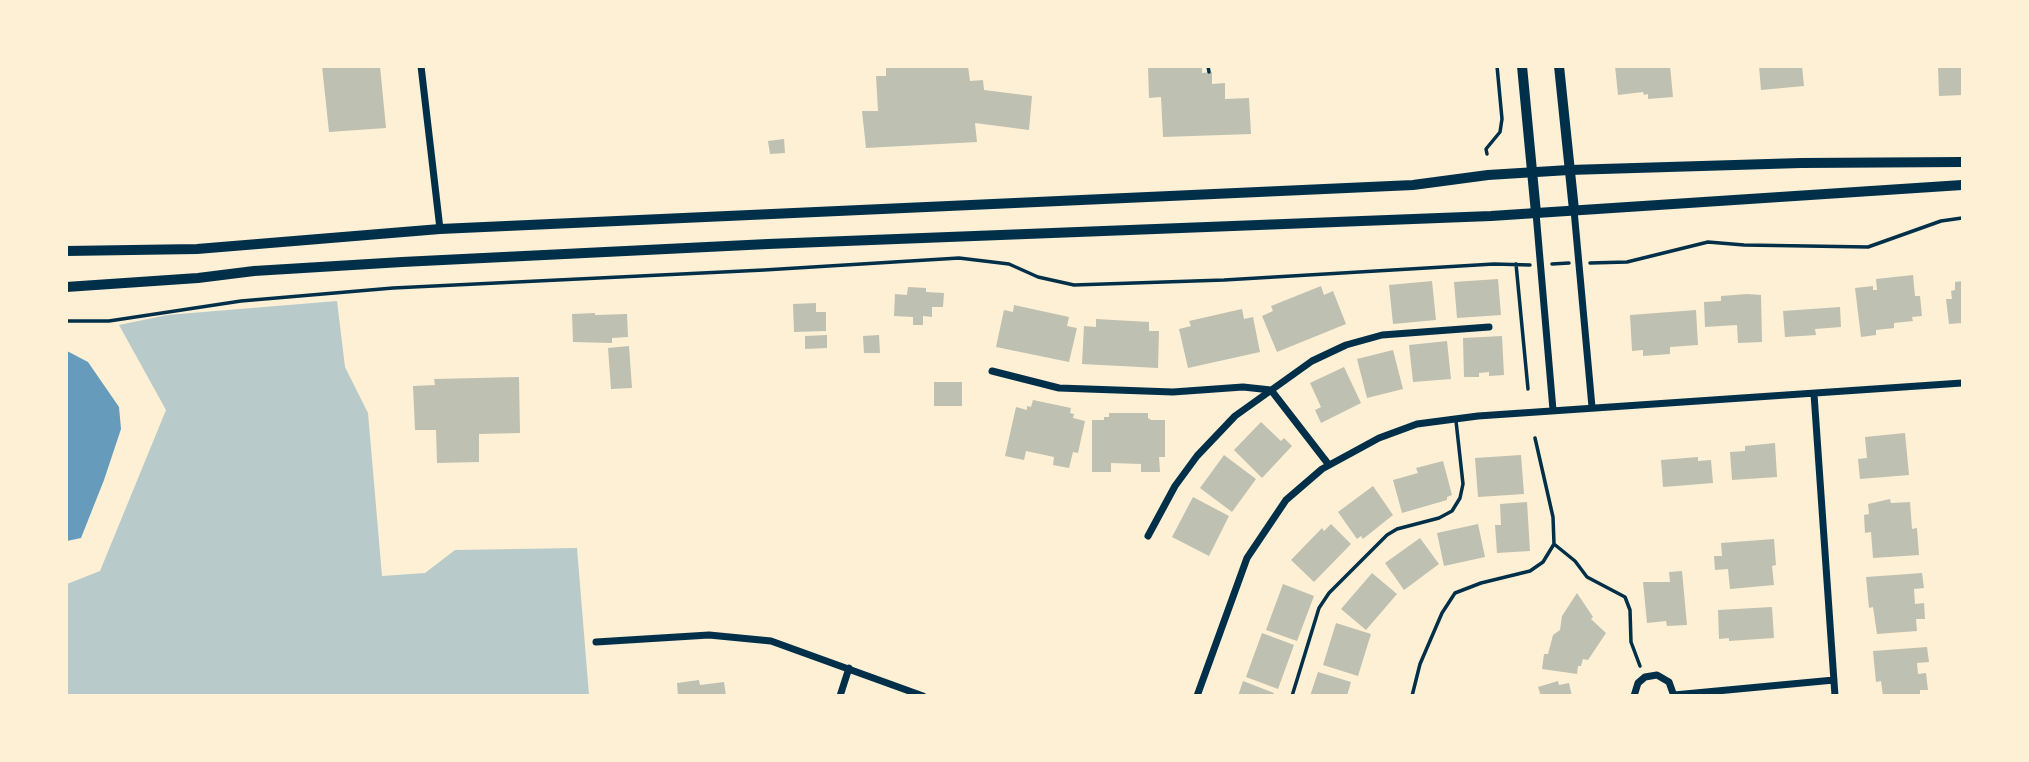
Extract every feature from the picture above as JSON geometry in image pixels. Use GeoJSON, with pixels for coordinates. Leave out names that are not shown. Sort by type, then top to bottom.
{"type":"FeatureCollection","features":[{"type":"Feature","properties":{"kind":"main road"},"geometry":{"type":"LineString","coordinates":[[66,251],[197,249],[440,229],[1413,185],[1488,175],[1569,170],[1801,163],[1962,162]]}},
{"type":"Feature","properties":{"kind":"main road"},"geometry":{"type":"LineString","coordinates":[[66,287],[198,278],[254,271],[648,250],[1301,225],[1536,213],[1962,185]]}},
{"type":"Feature","properties":{"kind":"street"},"geometry":{"type":"LineString","coordinates":[[421,66],[440,229]]}},
{"type":"Feature","properties":{"kind":"street"},"geometry":{"type":"LineString","coordinates":[[1522,66],[1553,410]]}},
{"type":"Feature","properties":{"kind":"street"},"geometry":{"type":"LineString","coordinates":[[1559,66],[1592,407]]}},
{"type":"Feature","properties":{"kind":"street"},"geometry":{"type":"LineString","coordinates":[[1148,536],[1175,486],[1197,456],[1235,416],[1312,361],[1346,345],[1382,335],[1489,327]]}},
{"type":"Feature","properties":{"kind":"street"},"geometry":{"type":"LineString","coordinates":[[992,371],[1059,388],[1173,392],[1243,387],[1271,390],[1329,465]]}},
{"type":"Feature","properties":{"kind":"street"},"geometry":{"type":"LineString","coordinates":[[1197,695],[1247,558],[1286,500],[1329,465],[1392,433],[1417,424],[1553,410],[1962,383]]}},
{"type":"Feature","properties":{"kind":"street"},"geometry":{"type":"LineString","coordinates":[[1814,394],[1835,695]]}},
{"type":"Feature","properties":{"kind":"street"},"geometry":{"type":"LineString","coordinates":[[596,642],[709,635],[771,641],[923,695]]}},
{"type":"Feature","properties":{"kind":"street"},"geometry":{"type":"LineString","coordinates":[[840,695],[849,668]]}},
{"type":"Feature","properties":{"kind":"street"},"geometry":{"type":"LineString","coordinates":[[1634,695],[1638,683],[1646,677],[1657,676],[1664,678],[1673,688],[1674,695],[1834,680]]}},
{"type":"Feature","properties":{"kind":"lane"},"geometry":{"type":"LineString","coordinates":[[1292,695],[1319,608],[1329,593],[1387,535],[1397,529],[1439,518],[1452,511],[1460,498],[1463,484],[1456,419]]}},
{"type":"Feature","properties":{"kind":"path"},"geometry":{"type":"LineString","coordinates":[[1487,154],[1486,149],[1500,132],[1502,119],[1497,66]]}},
{"type":"Feature","properties":{"kind":"path"},"geometry":{"type":"LineString","coordinates":[[1589,263],[1627,262],[1709,242],[1868,247],[1941,221],[1962,218]]}},
{"type":"Feature","properties":{"kind":"path"},"geometry":{"type":"LineString","coordinates":[[66,321],[108,321],[241,301],[393,288],[959,258],[1009,264],[1038,277],[1074,285],[1530,265]]}},
{"type":"Feature","properties":{"kind":"path"},"geometry":{"type":"LineString","coordinates":[[1551,264],[1563,262]]}},
{"type":"Feature","properties":{"kind":"path"},"geometry":{"type":"LineString","coordinates":[[1516,264],[1528,389]]}},
{"type":"Feature","properties":{"kind":"path"},"geometry":{"type":"LineString","coordinates":[[1412,695],[1420,664],[1442,613],[1455,593],[1481,583],[1530,571],[1543,562],[1554,544],[1553,517],[1535,438]]}},
{"type":"Feature","properties":{"kind":"path"},"geometry":{"type":"LineString","coordinates":[[1554,544],[1575,561],[1587,577],[1625,597],[1630,610],[1631,642],[1646,677]]}},
{"type":"Feature","properties":{"kind":"shaded area"},"geometry":{"type":"Polygon","coordinates":[[[337,301],[345,367],[368,413],[382,576],[425,573],[455,550],[577,548],[589,695],[67,695],[67,584],[100,571],[166,410],[119,325],[167,315],[337,301]]]}},
{"type":"Feature","properties":{"kind":"water"},"geometry":{"type":"Polygon","coordinates":[[[67,351],[88,362],[119,407],[121,429],[81,538],[67,541],[67,351]]]}},
{"type":"Feature","properties":{"kind":"building"},"geometry":{"type":"Polygon","coordinates":[[[322,66],[380,66],[386,128],[329,132],[322,66]]]}},
{"type":"Feature","properties":{"kind":"building"},"geometry":{"type":"Polygon","coordinates":[[[886,66],[968,66],[970,81],[983,80],[984,90],[1032,96],[1029,130],[975,123],[977,142],[866,148],[862,111],[878,111],[876,76],[886,76],[886,66]]]}},
{"type":"Feature","properties":{"kind":"building"},"geometry":{"type":"Polygon","coordinates":[[[1148,66],[1202,66],[1202,73],[1212,72],[1212,84],[1225,83],[1225,99],[1249,98],[1251,134],[1163,137],[1161,97],[1149,98],[1148,66]]]}},
{"type":"Feature","properties":{"kind":"building"},"geometry":{"type":"Polygon","coordinates":[[[1615,66],[1670,66],[1673,97],[1648,99],[1648,94],[1644,95],[1643,92],[1618,95],[1615,66]]]}},
{"type":"Feature","properties":{"kind":"building"},"geometry":{"type":"Polygon","coordinates":[[[1759,66],[1802,66],[1804,86],[1761,90],[1759,66]]]}},
{"type":"Feature","properties":{"kind":"building"},"geometry":{"type":"Polygon","coordinates":[[[1938,66],[1962,66],[1962,95],[1939,96],[1938,66]]]}},
{"type":"Feature","properties":{"kind":"building"},"geometry":{"type":"Polygon","coordinates":[[[784,139],[785,153],[770,154],[768,141],[784,139]]]}},
{"type":"Feature","properties":{"kind":"building"},"geometry":{"type":"Polygon","coordinates":[[[1913,275],[1915,296],[1920,296],[1922,316],[1912,317],[1913,321],[1894,323],[1894,328],[1876,330],[1876,335],[1861,337],[1855,288],[1873,286],[1873,290],[1877,290],[1876,279],[1913,275]]]}},
{"type":"Feature","properties":{"kind":"building"},"geometry":{"type":"Polygon","coordinates":[[[1498,279],[1501,315],[1457,318],[1454,282],[1498,279]]]}},
{"type":"Feature","properties":{"kind":"building"},"geometry":{"type":"Polygon","coordinates":[[[1432,281],[1436,320],[1393,324],[1389,285],[1432,281]]]}},
{"type":"Feature","properties":{"kind":"building"},"geometry":{"type":"Polygon","coordinates":[[[1962,281],[1962,323],[1949,324],[1946,299],[1952,299],[1951,291],[1955,290],[1955,282],[1962,281]]]}},
{"type":"Feature","properties":{"kind":"building"},"geometry":{"type":"Polygon","coordinates":[[[1321,286],[1324,295],[1333,291],[1346,324],[1277,352],[1262,316],[1273,311],[1271,306],[1321,286]]]}},
{"type":"Feature","properties":{"kind":"building"},"geometry":{"type":"Polygon","coordinates":[[[908,287],[944,293],[943,307],[932,307],[932,317],[923,316],[923,325],[913,325],[913,317],[894,316],[895,294],[907,295],[908,287]]]}},
{"type":"Feature","properties":{"kind":"building"},"geometry":{"type":"Polygon","coordinates":[[[1761,295],[1762,342],[1738,343],[1737,325],[1705,327],[1704,302],[1721,301],[1721,296],[1761,295]]]}},
{"type":"Feature","properties":{"kind":"building"},"geometry":{"type":"Polygon","coordinates":[[[816,303],[816,312],[826,312],[826,331],[794,332],[793,304],[816,303]]]}},
{"type":"Feature","properties":{"kind":"building"},"geometry":{"type":"Polygon","coordinates":[[[1014,305],[1069,317],[1067,326],[1077,328],[1069,362],[996,347],[1004,310],[1013,312],[1014,305]]]}},
{"type":"Feature","properties":{"kind":"building"},"geometry":{"type":"Polygon","coordinates":[[[1840,307],[1841,327],[1815,329],[1816,335],[1785,337],[1783,311],[1840,307]]]}},
{"type":"Feature","properties":{"kind":"building"},"geometry":{"type":"Polygon","coordinates":[[[1242,309],[1244,319],[1253,317],[1260,352],[1188,368],[1179,329],[1191,326],[1189,321],[1242,309]]]}},
{"type":"Feature","properties":{"kind":"building"},"geometry":{"type":"Polygon","coordinates":[[[1696,310],[1698,345],[1670,347],[1670,354],[1643,356],[1643,350],[1632,351],[1630,315],[1696,310]]]}},
{"type":"Feature","properties":{"kind":"building"},"geometry":{"type":"Polygon","coordinates":[[[572,314],[627,314],[628,337],[612,338],[612,343],[573,342],[572,314]]]}},
{"type":"Feature","properties":{"kind":"building"},"geometry":{"type":"Polygon","coordinates":[[[1096,319],[1149,322],[1149,331],[1159,331],[1158,368],[1082,364],[1084,326],[1096,327],[1096,319]]]}},
{"type":"Feature","properties":{"kind":"building"},"geometry":{"type":"Polygon","coordinates":[[[827,335],[827,348],[805,349],[805,336],[827,335]]]}},
{"type":"Feature","properties":{"kind":"building"},"geometry":{"type":"Polygon","coordinates":[[[879,335],[880,353],[864,353],[863,336],[879,335]]]}},
{"type":"Feature","properties":{"kind":"building"},"geometry":{"type":"Polygon","coordinates":[[[1502,336],[1504,375],[1489,376],[1489,372],[1479,373],[1479,377],[1464,377],[1463,338],[1502,336]]]}},
{"type":"Feature","properties":{"kind":"building"},"geometry":{"type":"Polygon","coordinates":[[[1447,341],[1451,379],[1413,382],[1409,345],[1447,341]]]}},
{"type":"Feature","properties":{"kind":"building"},"geometry":{"type":"Polygon","coordinates":[[[629,346],[632,388],[611,389],[608,348],[629,346]]]}},
{"type":"Feature","properties":{"kind":"building"},"geometry":{"type":"Polygon","coordinates":[[[1393,350],[1403,389],[1367,398],[1357,359],[1393,350]]]}},
{"type":"Feature","properties":{"kind":"building"},"geometry":{"type":"Polygon","coordinates":[[[1344,367],[1361,403],[1321,423],[1315,410],[1321,407],[1310,383],[1344,367]]]}},
{"type":"Feature","properties":{"kind":"building"},"geometry":{"type":"Polygon","coordinates":[[[519,377],[520,433],[479,434],[479,462],[437,463],[436,430],[415,430],[413,386],[435,385],[434,379],[519,377]]]}},
{"type":"Feature","properties":{"kind":"building"},"geometry":{"type":"Polygon","coordinates":[[[934,382],[962,382],[962,406],[934,406],[934,382]]]}},
{"type":"Feature","properties":{"kind":"building"},"geometry":{"type":"Polygon","coordinates":[[[1033,400],[1071,408],[1073,418],[1085,421],[1078,453],[1073,452],[1069,468],[1053,465],[1054,457],[1026,451],[1024,460],[1005,456],[1016,407],[1027,410],[1033,400]]]}},
{"type":"Feature","properties":{"kind":"building"},"geometry":{"type":"Polygon","coordinates":[[[1109,413],[1148,413],[1151,420],[1165,420],[1165,457],[1159,457],[1160,472],[1141,472],[1141,464],[1111,463],[1111,472],[1092,472],[1092,420],[1104,420],[1104,417],[1109,417],[1109,413]]]}},
{"type":"Feature","properties":{"kind":"building"},"geometry":{"type":"Polygon","coordinates":[[[1261,422],[1281,441],[1284,438],[1292,446],[1262,478],[1234,450],[1261,422]]]}},
{"type":"Feature","properties":{"kind":"building"},"geometry":{"type":"Polygon","coordinates":[[[1905,433],[1909,475],[1860,479],[1858,459],[1867,458],[1865,437],[1905,433]]]}},
{"type":"Feature","properties":{"kind":"building"},"geometry":{"type":"Polygon","coordinates":[[[1775,443],[1777,477],[1732,480],[1730,452],[1745,451],[1745,446],[1775,443]]]}},
{"type":"Feature","properties":{"kind":"building"},"geometry":{"type":"Polygon","coordinates":[[[1224,455],[1256,479],[1232,512],[1200,488],[1224,455]]]}},
{"type":"Feature","properties":{"kind":"building"},"geometry":{"type":"Polygon","coordinates":[[[1521,455],[1524,494],[1478,497],[1475,458],[1521,455]]]}},
{"type":"Feature","properties":{"kind":"building"},"geometry":{"type":"Polygon","coordinates":[[[1698,457],[1698,461],[1711,460],[1713,483],[1663,487],[1661,460],[1698,457]]]}},
{"type":"Feature","properties":{"kind":"building"},"geometry":{"type":"Polygon","coordinates":[[[1443,461],[1452,495],[1447,497],[1447,500],[1402,513],[1393,480],[1418,473],[1416,468],[1443,461]]]}},
{"type":"Feature","properties":{"kind":"building"},"geometry":{"type":"Polygon","coordinates":[[[1373,486],[1393,515],[1363,539],[1361,536],[1357,539],[1338,512],[1373,486]]]}},
{"type":"Feature","properties":{"kind":"building"},"geometry":{"type":"Polygon","coordinates":[[[1193,497],[1229,516],[1209,556],[1172,537],[1193,497]]]}},
{"type":"Feature","properties":{"kind":"building"},"geometry":{"type":"Polygon","coordinates":[[[1890,499],[1891,503],[1910,502],[1912,529],[1917,528],[1919,555],[1873,558],[1871,532],[1865,533],[1864,515],[1869,514],[1868,504],[1890,499]]]}},
{"type":"Feature","properties":{"kind":"building"},"geometry":{"type":"Polygon","coordinates":[[[1527,502],[1530,551],[1497,553],[1495,525],[1501,525],[1500,504],[1527,502]]]}},
{"type":"Feature","properties":{"kind":"building"},"geometry":{"type":"Polygon","coordinates":[[[1331,524],[1351,544],[1314,582],[1291,560],[1322,528],[1324,531],[1331,524]]]}},
{"type":"Feature","properties":{"kind":"building"},"geometry":{"type":"Polygon","coordinates":[[[1478,524],[1485,557],[1444,566],[1437,533],[1478,524]]]}},
{"type":"Feature","properties":{"kind":"building"},"geometry":{"type":"Polygon","coordinates":[[[1420,538],[1439,564],[1404,590],[1385,563],[1420,538]]]}},
{"type":"Feature","properties":{"kind":"building"},"geometry":{"type":"Polygon","coordinates":[[[1774,539],[1774,585],[1730,589],[1728,569],[1715,570],[1714,556],[1722,556],[1721,543],[1774,539]]]}},
{"type":"Feature","properties":{"kind":"building"},"geometry":{"type":"Polygon","coordinates":[[[1682,571],[1687,625],[1667,626],[1666,621],[1647,623],[1643,582],[1670,582],[1669,572],[1682,571]]]}},
{"type":"Feature","properties":{"kind":"building"},"geometry":{"type":"Polygon","coordinates":[[[1372,573],[1397,594],[1366,630],[1341,609],[1372,573]]]}},
{"type":"Feature","properties":{"kind":"building"},"geometry":{"type":"Polygon","coordinates":[[[1922,573],[1924,588],[1914,589],[1915,604],[1924,603],[1925,619],[1916,619],[1917,631],[1877,634],[1873,607],[1869,608],[1866,577],[1922,573]]]}},
{"type":"Feature","properties":{"kind":"building"},"geometry":{"type":"Polygon","coordinates":[[[1283,584],[1314,596],[1297,641],[1266,630],[1283,584]]]}},
{"type":"Feature","properties":{"kind":"building"},"geometry":{"type":"Polygon","coordinates":[[[1577,593],[1593,617],[1591,619],[1606,633],[1588,660],[1583,659],[1581,666],[1578,666],[1577,674],[1542,669],[1544,654],[1548,654],[1553,635],[1560,630],[1562,616],[1577,593]]]}},
{"type":"Feature","properties":{"kind":"building"},"geometry":{"type":"Polygon","coordinates":[[[1772,607],[1774,638],[1729,641],[1729,638],[1719,639],[1718,610],[1772,607]]]}},
{"type":"Feature","properties":{"kind":"building"},"geometry":{"type":"Polygon","coordinates":[[[1336,623],[1371,634],[1358,676],[1323,665],[1336,623]]]}},
{"type":"Feature","properties":{"kind":"building"},"geometry":{"type":"Polygon","coordinates":[[[1262,633],[1294,645],[1278,689],[1246,677],[1262,633]]]}},
{"type":"Feature","properties":{"kind":"building"},"geometry":{"type":"Polygon","coordinates":[[[1927,647],[1929,662],[1917,663],[1918,674],[1926,673],[1928,690],[1920,690],[1920,696],[1883,696],[1881,681],[1876,682],[1873,651],[1927,647]]]}},
{"type":"Feature","properties":{"kind":"building"},"geometry":{"type":"Polygon","coordinates":[[[1318,672],[1351,682],[1347,696],[1310,696],[1318,672]]]}},
{"type":"Feature","properties":{"kind":"building"},"geometry":{"type":"Polygon","coordinates":[[[699,680],[700,685],[724,682],[726,696],[678,696],[677,683],[699,680]]]}},
{"type":"Feature","properties":{"kind":"building"},"geometry":{"type":"Polygon","coordinates":[[[1243,681],[1274,693],[1273,696],[1238,696],[1243,681]]]}},
{"type":"Feature","properties":{"kind":"building"},"geometry":{"type":"Polygon","coordinates":[[[1558,681],[1559,685],[1569,683],[1572,696],[1541,696],[1538,687],[1558,681]]]}}]}
